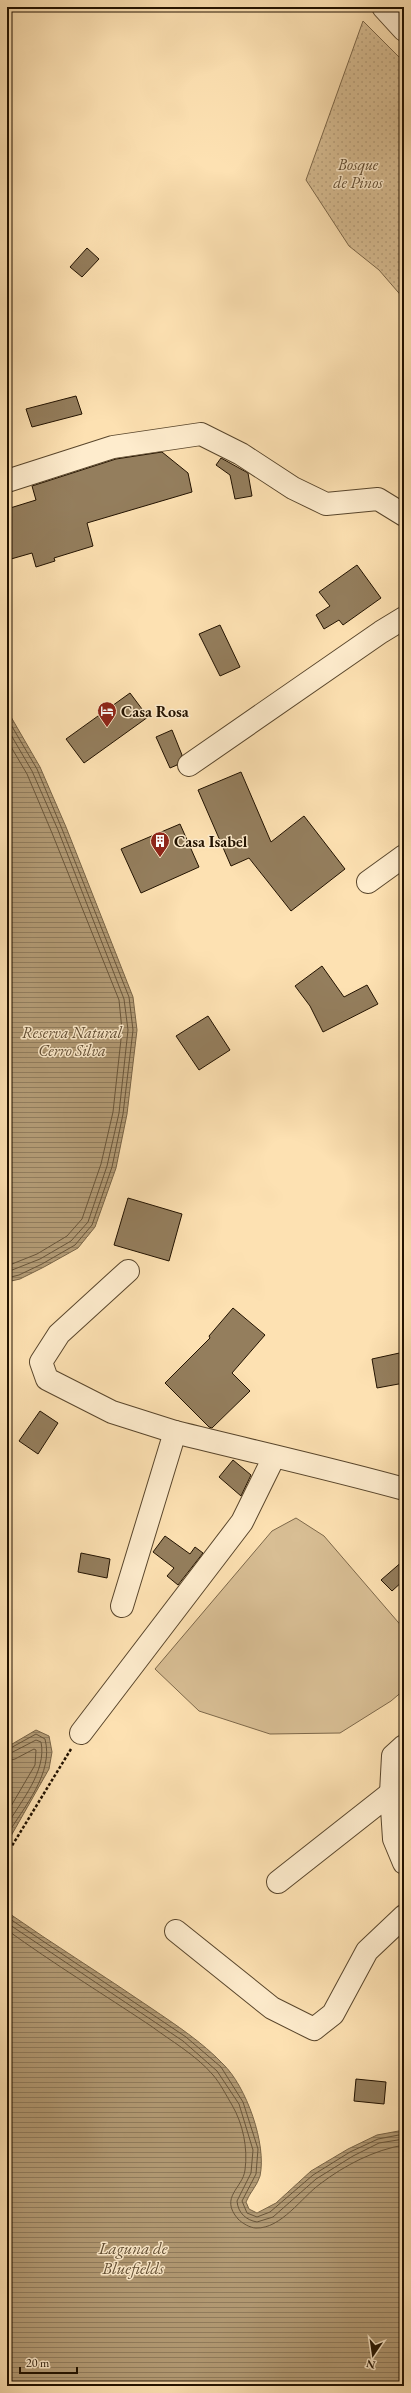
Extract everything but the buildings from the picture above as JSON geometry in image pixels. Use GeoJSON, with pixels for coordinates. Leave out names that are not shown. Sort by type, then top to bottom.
{"type":"FeatureCollection","features":[{"type":"Feature","properties":{"kind":"street"},"geometry":{"type":"LineString","coordinates":[[383,7],[404,30]]}},
{"type":"Feature","properties":{"kind":"street"},"geometry":{"type":"LineString","coordinates":[[7,481],[113,447],[201,434],[241,454],[293,488],[326,504],[378,500],[404,515]]}},
{"type":"Feature","properties":{"kind":"street"},"geometry":{"type":"LineString","coordinates":[[189,765],[381,632],[404,618]]}},
{"type":"Feature","properties":{"kind":"street"},"geometry":{"type":"LineString","coordinates":[[368,882],[404,856]]}},
{"type":"Feature","properties":{"kind":"street"},"geometry":{"type":"LineString","coordinates":[[128,1271],[59,1334],[41,1362],[47,1379],[112,1412],[175,1432],[274,1457],[325,1467],[404,1489]]}},
{"type":"Feature","properties":{"kind":"street"},"geometry":{"type":"LineString","coordinates":[[122,1606],[175,1432]]}},
{"type":"Feature","properties":{"kind":"street"},"geometry":{"type":"LineString","coordinates":[[81,1733],[242,1522],[274,1457]]}},
{"type":"Feature","properties":{"kind":"street"},"geometry":{"type":"LineString","coordinates":[[404,1746],[393,1756],[391,1792],[394,1839],[404,1863]]}},
{"type":"Feature","properties":{"kind":"street"},"geometry":{"type":"LineString","coordinates":[[278,1882],[391,1792]]}},
{"type":"Feature","properties":{"kind":"street"},"geometry":{"type":"LineString","coordinates":[[176,1931],[272,2008],[314,2029],[333,2014],[367,1950],[404,1916]]}},
{"type":"Feature","properties":{"kind":"path"},"geometry":{"type":"LineString","coordinates":[[7,1854],[81,1733]]}},
{"type":"Feature","properties":{"kind":"green space","name":"Bosque de Pinos"},"geometry":{"type":"Polygon","coordinates":[[[363,21],[404,62],[404,299],[379,270],[349,246],[306,180],[363,21]]]}},
{"type":"Feature","properties":{"kind":"green space"},"geometry":{"type":"Polygon","coordinates":[[[296,1518],[324,1536],[404,1629],[404,1690],[391,1701],[340,1733],[270,1734],[199,1711],[155,1669],[272,1531],[296,1518]]]}},
{"type":"Feature","properties":{"kind":"water","name":"Reserva Natural Cerro Silva"},"geometry":{"type":"Polygon","coordinates":[[[7,710],[40,767],[66,827],[133,997],[137,1030],[127,1114],[116,1168],[95,1227],[78,1248],[20,1279],[7,1282],[7,710]]]}},
{"type":"Feature","properties":{"kind":"water"},"geometry":{"type":"Polygon","coordinates":[[[36,1730],[49,1736],[52,1752],[49,1769],[7,1843],[7,1747],[36,1730]]]}},
{"type":"Feature","properties":{"kind":"water","name":"Laguna de Bluefields"},"geometry":{"type":"Polygon","coordinates":[[[7,1912],[179,2027],[198,2041],[223,2064],[239,2086],[247,2101],[253,2116],[260,2148],[260,2176],[246,2202],[249,2209],[257,2213],[276,2203],[311,2171],[348,2149],[377,2135],[404,2130],[404,2386],[7,2386],[7,1912]]]}},
{"type":"Feature","properties":{"kind":"place","name":"Casa Rosa"},"geometry":{"type":"Point","coordinates":[107,728]}},
{"type":"Feature","properties":{"kind":"place","name":"Casa Isabel"},"geometry":{"type":"Point","coordinates":[160,858]}}]}
